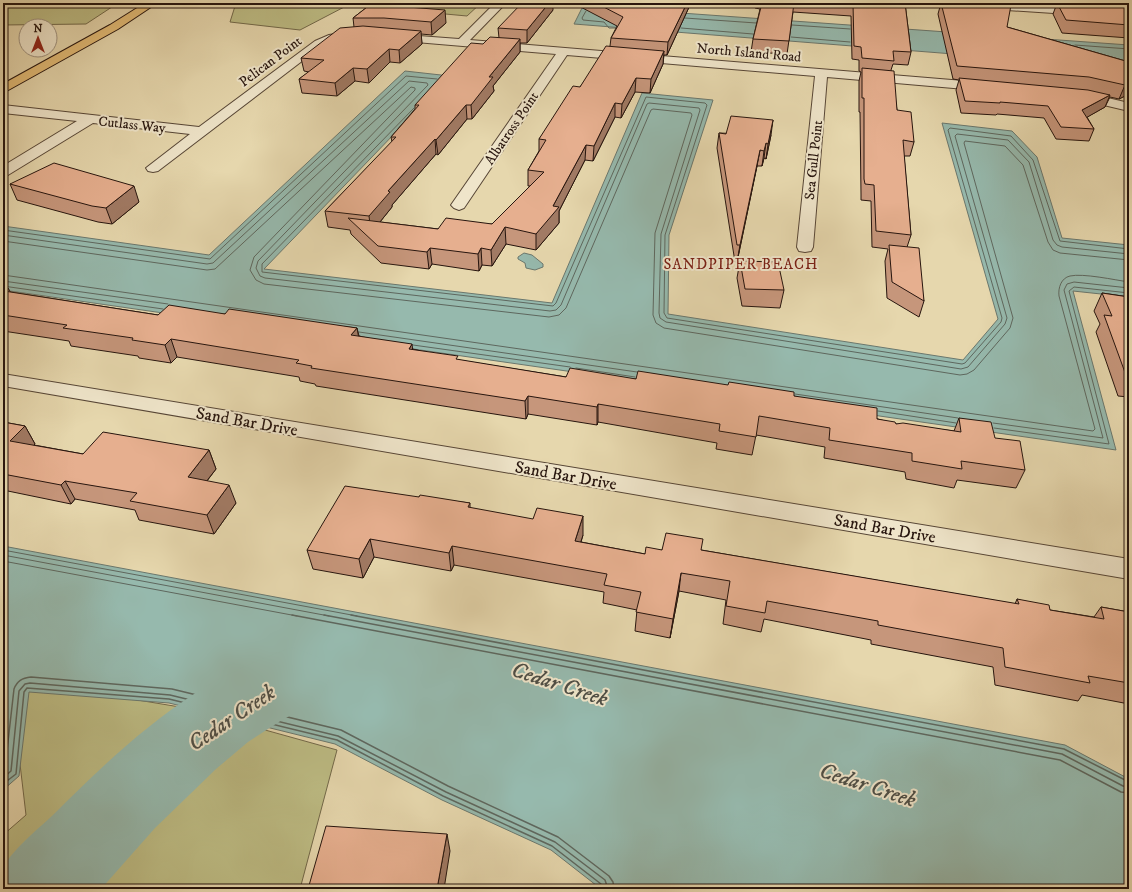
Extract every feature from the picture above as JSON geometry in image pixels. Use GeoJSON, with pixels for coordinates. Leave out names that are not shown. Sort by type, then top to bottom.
{"type":"FeatureCollection","features":[{"type":"Feature","properties":{"kind":"highway"},"geometry":{"type":"LineString","coordinates":[[3,89],[114,27],[152,3]]}},
{"type":"Feature","properties":{"kind":"street"},"geometry":{"type":"LineString","coordinates":[[461,43],[501,3]]}},
{"type":"Feature","properties":{"kind":"street"},"geometry":{"type":"LineString","coordinates":[[946,3],[1129,15]]}},
{"type":"Feature","properties":{"kind":"street","name":"Pelican Point"},"geometry":{"type":"LineString","coordinates":[[200,131],[319,43],[332,37],[349,34],[365,34]]}},
{"type":"Feature","properties":{"kind":"street","name":"North Island Road"},"geometry":{"type":"LineString","coordinates":[[380,36],[997,88]]}},
{"type":"Feature","properties":{"kind":"street","name":"Albatross Point"},"geometry":{"type":"LineString","coordinates":[[459,205],[563,52]]}},
{"type":"Feature","properties":{"kind":"street","name":"Sea Gull Point"},"geometry":{"type":"LineString","coordinates":[[804,247],[821,73]]}},
{"type":"Feature","properties":{"kind":"street"},"geometry":{"type":"LineString","coordinates":[[1068,94],[1109,101],[1129,107]]}},
{"type":"Feature","properties":{"kind":"street","name":"Cutlass Way"},"geometry":{"type":"LineString","coordinates":[[3,109],[200,131]]}},
{"type":"Feature","properties":{"kind":"street"},"geometry":{"type":"LineString","coordinates":[[3,172],[90,119]]}},
{"type":"Feature","properties":{"kind":"street","name":"Cutlass Way"},"geometry":{"type":"LineString","coordinates":[[153,168],[200,131]]}},
{"type":"Feature","properties":{"kind":"street","name":"Sand Bar Drive"},"geometry":{"type":"LineString","coordinates":[[3,380],[1129,569]]}},
{"type":"Feature","properties":{"kind":"shaded area"},"geometry":{"type":"Polygon","coordinates":[[[3,3],[118,3],[86,24],[58,24],[58,18],[18,18],[18,25],[3,25],[3,3]]]}},
{"type":"Feature","properties":{"kind":"shaded area"},"geometry":{"type":"Polygon","coordinates":[[[236,3],[481,3],[467,16],[348,5],[300,30],[230,22],[236,3]]]}},
{"type":"Feature","properties":{"kind":"shaded area"},"geometry":{"type":"Polygon","coordinates":[[[10,679],[186,708],[337,750],[300,889],[3,889],[3,835],[26,815],[10,679]]]}},
{"type":"Feature","properties":{"kind":"water"},"geometry":{"type":"Polygon","coordinates":[[[583,6],[1129,45],[1129,72],[1067,63],[574,24],[583,6]]]}},
{"type":"Feature","properties":{"kind":"water"},"geometry":{"type":"Polygon","coordinates":[[[405,71],[450,76],[264,269],[552,303],[642,93],[713,100],[669,235],[668,314],[963,360],[998,319],[942,123],[1012,131],[1037,157],[1062,238],[1129,245],[1129,297],[1073,291],[1116,450],[3,290],[3,226],[209,255],[405,71]]]}},
{"type":"Feature","properties":{"kind":"water"},"geometry":{"type":"Polygon","coordinates":[[[524,253],[532,255],[543,264],[543,267],[535,270],[526,268],[525,263],[518,259],[518,257],[524,253]]]}},
{"type":"Feature","properties":{"kind":"water"},"geometry":{"type":"Polygon","coordinates":[[[3,546],[1065,745],[1129,779],[1129,889],[601,889],[551,850],[442,800],[335,744],[169,703],[29,692],[19,776],[3,790],[3,546]]]}},
{"type":"Feature","properties":{"kind":"building"},"geometry":{"type":"Polygon","coordinates":[[[522,3],[549,3],[527,30],[498,28],[522,3]]]}},
{"type":"Feature","properties":{"kind":"building"},"geometry":{"type":"Polygon","coordinates":[[[596,3],[687,3],[668,42],[611,38],[623,17],[596,3]]]}},
{"type":"Feature","properties":{"kind":"building"},"geometry":{"type":"Polygon","coordinates":[[[762,3],[794,3],[789,41],[753,39],[762,3]]]}},
{"type":"Feature","properties":{"kind":"building"},"geometry":{"type":"Polygon","coordinates":[[[841,3],[905,3],[911,52],[893,51],[894,61],[862,58],[861,47],[854,46],[853,4],[841,3]]]}},
{"type":"Feature","properties":{"kind":"building"},"geometry":{"type":"Polygon","coordinates":[[[941,3],[1011,5],[1007,27],[1129,62],[1129,83],[1125,85],[1089,77],[957,66],[941,3]]]}},
{"type":"Feature","properties":{"kind":"building"},"geometry":{"type":"Polygon","coordinates":[[[1057,3],[1129,7],[1129,25],[1066,20],[1057,3]]]}},
{"type":"Feature","properties":{"kind":"building"},"geometry":{"type":"Polygon","coordinates":[[[371,4],[445,10],[431,22],[384,18],[353,18],[371,4]]]}},
{"type":"Feature","properties":{"kind":"building"},"geometry":{"type":"Polygon","coordinates":[[[363,26],[421,31],[399,50],[389,49],[367,69],[353,68],[335,83],[299,79],[324,60],[301,58],[340,28],[363,26]]]}},
{"type":"Feature","properties":{"kind":"building"},"geometry":{"type":"Polygon","coordinates":[[[490,37],[520,39],[489,77],[493,77],[471,105],[466,105],[436,140],[435,139],[388,191],[390,192],[369,216],[325,211],[396,137],[391,137],[419,105],[415,105],[471,43],[483,44],[490,37]]]}},
{"type":"Feature","properties":{"kind":"building"},"geometry":{"type":"Polygon","coordinates":[[[606,46],[664,51],[651,79],[636,78],[622,104],[615,103],[594,146],[586,145],[553,206],[559,207],[536,234],[505,227],[491,250],[481,248],[478,254],[430,248],[427,252],[378,246],[348,218],[438,229],[446,218],[492,224],[544,172],[528,170],[546,140],[539,139],[573,86],[580,87],[606,46]]]}},
{"type":"Feature","properties":{"kind":"building"},"geometry":{"type":"Polygon","coordinates":[[[862,68],[894,71],[897,110],[911,112],[914,142],[903,140],[911,235],[876,231],[874,185],[865,184],[864,179],[864,98],[862,98],[862,68]]]}},
{"type":"Feature","properties":{"kind":"building"},"geometry":{"type":"Polygon","coordinates":[[[959,78],[1088,90],[1110,95],[1082,110],[1094,129],[1061,127],[1048,106],[965,101],[959,78]]]}},
{"type":"Feature","properties":{"kind":"building"},"geometry":{"type":"Polygon","coordinates":[[[731,116],[773,120],[768,144],[766,143],[764,151],[760,150],[740,245],[737,245],[719,133],[726,134],[731,116]]]}},
{"type":"Feature","properties":{"kind":"building"},"geometry":{"type":"Polygon","coordinates":[[[54,163],[134,186],[106,208],[92,206],[10,184],[54,163]]]}},
{"type":"Feature","properties":{"kind":"building"},"geometry":{"type":"Polygon","coordinates":[[[889,245],[919,248],[924,301],[892,282],[889,245]]]}},
{"type":"Feature","properties":{"kind":"building"},"geometry":{"type":"Polygon","coordinates":[[[740,261],[778,262],[784,290],[745,289],[740,261]]]}},
{"type":"Feature","properties":{"kind":"building"},"geometry":{"type":"Polygon","coordinates":[[[3,287],[8,288],[4,291],[158,315],[169,305],[225,314],[229,309],[357,328],[351,335],[412,344],[409,349],[458,356],[456,359],[566,377],[570,368],[636,379],[638,371],[728,385],[729,382],[794,392],[794,396],[877,408],[877,419],[895,422],[896,424],[903,423],[961,432],[959,418],[991,422],[995,438],[1020,441],[1025,470],[961,461],[962,469],[912,461],[912,453],[829,440],[830,428],[759,416],[756,437],[719,431],[720,424],[598,404],[597,407],[528,396],[525,401],[311,368],[312,366],[296,363],[299,360],[171,339],[165,345],[132,340],[133,338],[63,328],[67,325],[3,315],[3,287]]]}},
{"type":"Feature","properties":{"kind":"building"},"geometry":{"type":"Polygon","coordinates":[[[1102,293],[1129,297],[1129,378],[1127,378],[1104,315],[1112,316],[1102,293]]]}},
{"type":"Feature","properties":{"kind":"building"},"geometry":{"type":"Polygon","coordinates":[[[3,422],[25,426],[10,441],[83,454],[103,432],[209,450],[188,477],[229,485],[207,515],[130,501],[137,493],[65,481],[61,485],[3,474],[3,422]]]}},
{"type":"Feature","properties":{"kind":"building"},"geometry":{"type":"Polygon","coordinates":[[[345,486],[470,503],[468,507],[533,519],[537,508],[583,516],[575,541],[645,554],[646,547],[662,550],[666,533],[703,539],[701,550],[1019,604],[1017,599],[1049,605],[1050,610],[1104,619],[1101,607],[1129,612],[1129,683],[1088,676],[1090,683],[1005,667],[1003,648],[878,625],[878,621],[767,601],[765,613],[726,606],[730,581],[681,573],[673,619],[636,612],[641,592],[604,585],[607,574],[452,546],[449,553],[370,539],[359,559],[307,550],[345,486]]]}},
{"type":"Feature","properties":{"kind":"building"},"geometry":{"type":"Polygon","coordinates":[[[326,826],[447,834],[437,889],[308,889],[326,826]]]}},
{"type":"Feature","properties":{"kind":"waterway","name":"Cedar Creek"},"geometry":{"type":"LineString","coordinates":[[41,889],[126,800],[188,743],[221,718],[256,696],[292,679]]}},
{"type":"Feature","properties":{"kind":"district","name":"SANDPIPER BEACH"},"geometry":{"type":"Point","coordinates":[741,264]}}]}
